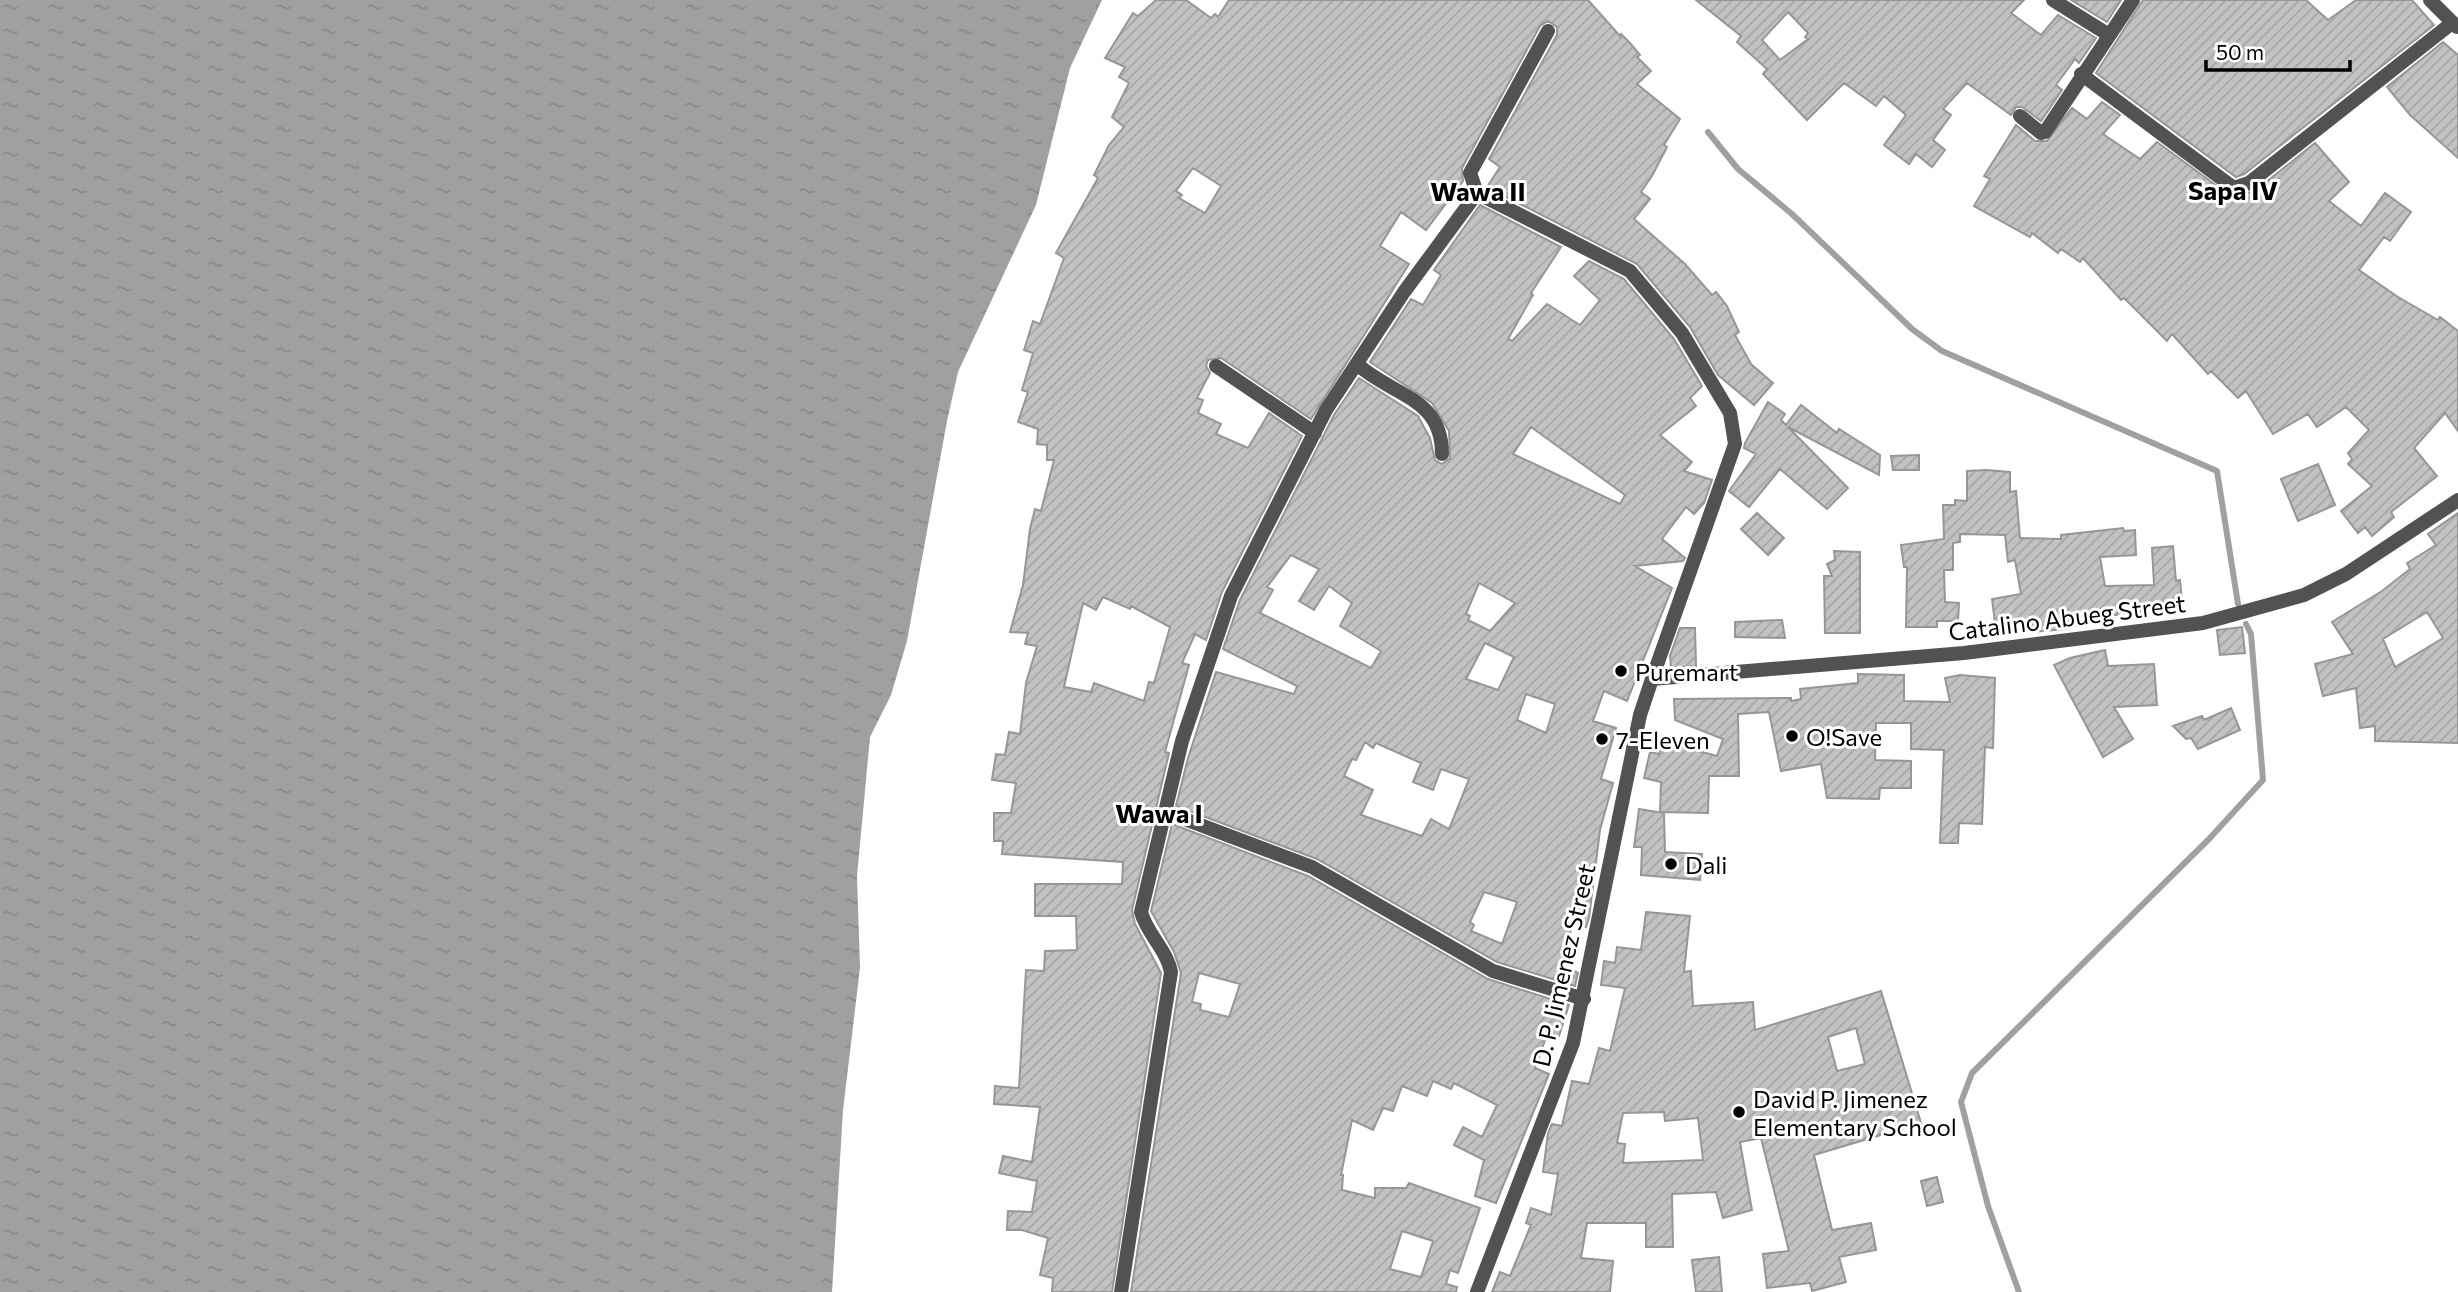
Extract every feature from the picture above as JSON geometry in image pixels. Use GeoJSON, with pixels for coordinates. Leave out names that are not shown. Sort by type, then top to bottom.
{"type":"FeatureCollection","features":[{"type":"Feature","properties":{"kind":"street"},"geometry":{"type":"LineString","coordinates":[[2053,0],[2109,35]]}},
{"type":"Feature","properties":{"kind":"street"},"geometry":{"type":"LineString","coordinates":[[2020,116],[2043,134],[2133,0]]}},
{"type":"Feature","properties":{"kind":"street"},"geometry":{"type":"LineString","coordinates":[[2081,74],[2234,188],[2249,183],[2455,25],[2434,1]]}},
{"type":"Feature","properties":{"kind":"street"},"geometry":{"type":"LineString","coordinates":[[1121,1292],[1171,972],[1170,962],[1144,924],[1141,912],[1182,741],[1231,596],[1315,433],[1404,292],[1477,193],[1470,173],[1548,31]]}},
{"type":"Feature","properties":{"kind":"street","name":"D. P. Jimenez Street"},"geometry":{"type":"LineString","coordinates":[[1477,193],[1630,271],[1682,333],[1730,413],[1735,444],[1640,715],[1584,999],[1556,1091],[1477,1292]]}},
{"type":"Feature","properties":{"kind":"street"},"geometry":{"type":"LineString","coordinates":[[1357,365],[1372,377],[1425,407],[1440,429],[1442,454]]}},
{"type":"Feature","properties":{"kind":"street"},"geometry":{"type":"LineString","coordinates":[[1216,366],[1315,433]]}},
{"type":"Feature","properties":{"kind":"street","name":"Catalino Abueg Street"},"geometry":{"type":"LineString","coordinates":[[1652,680],[1964,653],[2203,623],[2304,594],[2346,574],[2458,500]]}},
{"type":"Feature","properties":{"kind":"street"},"geometry":{"type":"LineString","coordinates":[[1166,812],[1312,867],[1493,971],[1584,999]]}},
{"type":"Feature","properties":{"kind":"water"},"geometry":{"type":"Polygon","coordinates":[[[0,0],[1102,0],[1070,68],[1036,205],[958,372],[907,641],[891,695],[870,737],[857,876],[860,968],[843,1110],[832,1292],[0,1292],[0,0]]]}},
{"type":"Feature","properties":{"kind":"building"},"geometry":{"type":"Polygon","coordinates":[[[1156,0],[1186,0],[1211,18],[1215,14],[1218,17],[1229,0],[1588,0],[1620,36],[1621,34],[1630,43],[1640,55],[1637,57],[1651,71],[1637,84],[1680,119],[1664,145],[1667,147],[1652,176],[1641,192],[1650,199],[1634,219],[1685,264],[1712,295],[1716,292],[1727,306],[1739,332],[1735,335],[1751,364],[1773,383],[1754,405],[1718,375],[1690,327],[1637,264],[1487,187],[1500,167],[1489,159],[1557,35],[1557,27],[1548,21],[1540,26],[1462,168],[1463,181],[1426,230],[1401,212],[1380,246],[1409,264],[1311,419],[1221,358],[1208,360],[1206,366],[1210,373],[1197,398],[1203,400],[1198,413],[1221,424],[1216,434],[1248,448],[1269,413],[1302,436],[1222,592],[1206,640],[1195,634],[1182,663],[1189,665],[1165,752],[1169,753],[1132,910],[1135,924],[1161,973],[1112,1292],[1052,1292],[1053,1278],[1040,1275],[1048,1238],[1022,1230],[1007,1230],[1008,1211],[1032,1212],[1037,1181],[999,1173],[1003,1156],[1032,1162],[1040,1107],[994,1104],[995,1086],[1019,1088],[1026,970],[1044,971],[1045,951],[1077,950],[1076,916],[1035,916],[1035,884],[1122,884],[1123,862],[1002,854],[1003,841],[994,841],[994,813],[1011,813],[1016,783],[992,780],[996,754],[1005,755],[1009,732],[1020,734],[1026,683],[1037,646],[1025,644],[1028,633],[1010,632],[1023,585],[1035,509],[1041,511],[1054,460],[1047,460],[1047,445],[1037,444],[1038,429],[1018,422],[1028,392],[1022,390],[1033,353],[1024,350],[1033,321],[1040,324],[1064,258],[1056,253],[1098,178],[1094,175],[1109,145],[1124,127],[1112,117],[1129,83],[1119,77],[1125,67],[1105,58],[1133,13],[1138,16],[1156,0]],[[1193,168],[1176,191],[1182,195],[1179,198],[1205,213],[1221,186],[1193,168]],[[1103,597],[1096,610],[1083,603],[1064,687],[1091,692],[1094,683],[1144,701],[1149,682],[1154,683],[1170,627],[1131,606],[1130,609],[1103,597]]]}},
{"type":"Feature","properties":{"kind":"building"},"geometry":{"type":"Polygon","coordinates":[[[1696,0],[2024,0],[2011,13],[2041,35],[2058,15],[2096,38],[2079,63],[2075,59],[2056,85],[2062,90],[2041,121],[2022,107],[2016,107],[2011,115],[1967,83],[1943,109],[1951,115],[1933,140],[1945,150],[1932,167],[1916,154],[1909,164],[1884,145],[1906,115],[1884,96],[1876,106],[1844,83],[1807,120],[1763,74],[1767,69],[1737,42],[1741,36],[1696,0]],[[1788,12],[1762,40],[1780,60],[1808,39],[1805,37],[1808,33],[1788,12]]]}},
{"type":"Feature","properties":{"kind":"building"},"geometry":{"type":"Polygon","coordinates":[[[2071,0],[2121,0],[2107,22],[2071,0]]]}},
{"type":"Feature","properties":{"kind":"building"},"geometry":{"type":"Polygon","coordinates":[[[2143,0],[2306,0],[2328,20],[2356,0],[2412,0],[2434,25],[2244,174],[2236,177],[2096,73],[2143,0]]]}},
{"type":"Feature","properties":{"kind":"building"},"geometry":{"type":"Polygon","coordinates":[[[2443,42],[2458,55],[2458,158],[2410,115],[2387,87],[2443,42]]]}},
{"type":"Feature","properties":{"kind":"building"},"geometry":{"type":"Polygon","coordinates":[[[2102,102],[2120,115],[2103,134],[2140,159],[2157,142],[2232,197],[2255,191],[2315,143],[2349,182],[2329,201],[2361,226],[2385,193],[2411,212],[2390,241],[2384,237],[2359,270],[2398,297],[2438,320],[2440,317],[2458,331],[2458,431],[2445,413],[2414,448],[2437,476],[2391,512],[2394,517],[2372,536],[2365,527],[2358,533],[2341,511],[2372,486],[2348,464],[2352,459],[2348,453],[2369,430],[2346,407],[2317,427],[2308,414],[2273,434],[2246,391],[2238,398],[2211,371],[2208,374],[2172,334],[2167,341],[2124,298],[2121,300],[2083,258],[2080,262],[2061,249],[2058,253],[2032,233],[2030,237],[1974,206],[1990,179],[1984,176],[2016,125],[2035,141],[2047,141],[2072,108],[2087,119],[2102,102]]]}},
{"type":"Feature","properties":{"kind":"building"},"geometry":{"type":"Polygon","coordinates":[[[1480,205],[1561,247],[1531,293],[1533,295],[1508,339],[1512,341],[1547,304],[1580,325],[1600,300],[1574,276],[1589,261],[1624,279],[1674,339],[1702,386],[1690,398],[1696,406],[1660,435],[1692,462],[1684,471],[1712,480],[1704,503],[1694,514],[1686,507],[1662,539],[1685,558],[1683,561],[1635,566],[1672,588],[1627,701],[1604,691],[1593,721],[1616,728],[1601,779],[1613,783],[1600,830],[1589,918],[1586,927],[1573,924],[1560,964],[1578,973],[1575,986],[1497,962],[1317,859],[1176,806],[1188,758],[1216,672],[1294,694],[1297,686],[1223,649],[1240,600],[1334,415],[1359,378],[1418,416],[1430,438],[1435,460],[1442,464],[1450,458],[1449,431],[1432,403],[1370,362],[1411,299],[1423,305],[1441,275],[1434,270],[1480,205]],[[1531,427],[1513,454],[1620,504],[1625,495],[1531,427]],[[1291,555],[1267,587],[1273,590],[1260,613],[1371,668],[1381,651],[1340,626],[1352,603],[1329,586],[1314,610],[1299,601],[1319,569],[1291,555]],[[1479,583],[1466,614],[1470,616],[1468,620],[1490,631],[1515,603],[1479,583]],[[1485,643],[1466,679],[1498,690],[1514,657],[1485,643]],[[1526,694],[1517,720],[1546,733],[1555,704],[1526,694]],[[1365,742],[1356,760],[1352,759],[1344,776],[1373,790],[1361,815],[1422,836],[1431,819],[1449,829],[1469,779],[1441,769],[1433,790],[1413,782],[1421,763],[1376,743],[1373,748],[1365,742]],[[1484,892],[1470,922],[1474,925],[1471,931],[1502,944],[1517,902],[1484,892]]]}},
{"type":"Feature","properties":{"kind":"building"},"geometry":{"type":"Polygon","coordinates":[[[1768,402],[1785,414],[1781,420],[1786,425],[1801,405],[1837,433],[1839,429],[1880,455],[1879,475],[1788,427],[1848,488],[1827,509],[1780,469],[1749,507],[1729,491],[1756,454],[1744,448],[1745,443],[1768,402]]]}},
{"type":"Feature","properties":{"kind":"building"},"geometry":{"type":"Polygon","coordinates":[[[1919,455],[1919,470],[1893,470],[1891,456],[1919,455]]]}},
{"type":"Feature","properties":{"kind":"building"},"geometry":{"type":"Polygon","coordinates":[[[2318,464],[2335,505],[2298,521],[2281,479],[2318,464]]]}},
{"type":"Feature","properties":{"kind":"building"},"geometry":{"type":"Polygon","coordinates":[[[1967,471],[2010,472],[2010,492],[2016,491],[2020,538],[2061,539],[2061,535],[2123,528],[2124,531],[2135,530],[2136,555],[2100,557],[2105,586],[2154,585],[2152,548],[2173,546],[2176,581],[2180,580],[2182,601],[2141,603],[2141,614],[2084,616],[2085,625],[2064,626],[2065,629],[2032,632],[2031,626],[1996,631],[1992,599],[2021,594],[2015,560],[2008,562],[2005,535],[1960,534],[1960,542],[1953,543],[1953,570],[1944,570],[1945,602],[1959,603],[1958,621],[1937,621],[1937,627],[1906,627],[1907,567],[1904,567],[1901,545],[1944,539],[1943,505],[1955,505],[1955,500],[1967,501],[1967,471]]]}},
{"type":"Feature","properties":{"kind":"building"},"geometry":{"type":"Polygon","coordinates":[[[1757,513],[1784,538],[1768,555],[1741,529],[1757,513]]]}},
{"type":"Feature","properties":{"kind":"building"},"geometry":{"type":"Polygon","coordinates":[[[2458,513],[2458,743],[2375,741],[2375,726],[2360,728],[2356,688],[2323,696],[2315,664],[2353,654],[2332,622],[2382,591],[2410,569],[2407,563],[2436,545],[2428,534],[2458,513]],[[2427,612],[2383,639],[2395,667],[2443,638],[2427,612]]]}},
{"type":"Feature","properties":{"kind":"building"},"geometry":{"type":"Polygon","coordinates":[[[1834,551],[1860,552],[1860,633],[1825,633],[1824,576],[1832,576],[1827,564],[1835,560],[1834,551]]]}},
{"type":"Feature","properties":{"kind":"building"},"geometry":{"type":"Polygon","coordinates":[[[1782,620],[1785,638],[1735,637],[1735,622],[1782,620]]]}},
{"type":"Feature","properties":{"kind":"building"},"geometry":{"type":"Polygon","coordinates":[[[2242,627],[2245,653],[2220,655],[2217,630],[2242,627]]]}},
{"type":"Feature","properties":{"kind":"building"},"geometry":{"type":"Polygon","coordinates":[[[1680,628],[1695,628],[1696,666],[1671,668],[1670,656],[1680,628]]]}},
{"type":"Feature","properties":{"kind":"building"},"geometry":{"type":"Polygon","coordinates":[[[2105,650],[2108,666],[2154,664],[2157,705],[2114,707],[2133,739],[2103,757],[2054,665],[2070,658],[2105,650]]]}},
{"type":"Feature","properties":{"kind":"building"},"geometry":{"type":"Polygon","coordinates":[[[1858,674],[1904,675],[1904,701],[1950,702],[1945,678],[1960,675],[1995,678],[1993,748],[1985,747],[1982,824],[1959,823],[1958,843],[1940,843],[1944,750],[1911,749],[1911,723],[1876,723],[1875,760],[1911,761],[1911,788],[1880,788],[1879,799],[1827,798],[1821,764],[1781,771],[1769,712],[1738,714],[1739,776],[1709,776],[1708,813],[1660,812],[1661,782],[1644,778],[1650,752],[1659,754],[1662,741],[1717,756],[1723,739],[1675,720],[1674,699],[1791,698],[1791,701],[1801,699],[1800,689],[1858,683],[1858,674]]]}},
{"type":"Feature","properties":{"kind":"building"},"geometry":{"type":"Polygon","coordinates":[[[2231,708],[2240,730],[2198,749],[2191,738],[2186,739],[2173,726],[2202,716],[2204,720],[2231,708]]]}},
{"type":"Feature","properties":{"kind":"building"},"geometry":{"type":"Polygon","coordinates":[[[1639,809],[1664,813],[1665,852],[1702,854],[1700,880],[1641,875],[1642,847],[1634,847],[1639,809]]]}},
{"type":"Feature","properties":{"kind":"building"},"geometry":{"type":"Polygon","coordinates":[[[1172,824],[1308,876],[1488,979],[1569,1005],[1559,1036],[1548,1032],[1535,1068],[1549,1074],[1496,1203],[1475,1196],[1484,1160],[1454,1145],[1463,1127],[1482,1137],[1497,1105],[1454,1083],[1451,1089],[1433,1081],[1427,1096],[1402,1086],[1393,1111],[1383,1108],[1373,1130],[1352,1120],[1341,1175],[1342,1190],[1375,1198],[1375,1188],[1406,1188],[1409,1183],[1480,1208],[1458,1273],[1450,1270],[1446,1284],[1457,1287],[1456,1292],[1131,1292],[1181,973],[1174,952],[1151,911],[1172,824]],[[1199,973],[1192,1002],[1201,1004],[1200,1010],[1229,1017],[1240,984],[1199,973]],[[1402,1231],[1390,1269],[1421,1277],[1433,1241],[1402,1231]]]}},
{"type":"Feature","properties":{"kind":"building"},"geometry":{"type":"Polygon","coordinates":[[[1646,912],[1690,916],[1684,972],[1691,971],[1693,1006],[1753,1002],[1755,1030],[1881,991],[1921,1123],[1814,1155],[1832,1230],[1871,1223],[1876,1250],[1839,1257],[1846,1282],[1812,1291],[1810,1283],[1767,1288],[1763,1254],[1789,1251],[1761,1138],[1740,1142],[1752,1210],[1723,1218],[1716,1192],[1672,1194],[1673,1247],[1646,1247],[1646,1223],[1587,1223],[1581,1258],[1613,1261],[1610,1292],[1492,1292],[1500,1272],[1510,1276],[1531,1225],[1526,1223],[1531,1208],[1551,1215],[1558,1174],[1543,1172],[1548,1133],[1552,1124],[1562,1126],[1572,1081],[1589,1084],[1599,1048],[1610,1051],[1625,988],[1601,985],[1604,961],[1615,963],[1617,947],[1641,950],[1646,912]],[[1856,1028],[1828,1037],[1837,1071],[1865,1064],[1856,1028]],[[1664,1112],[1623,1113],[1617,1143],[1625,1144],[1623,1163],[1703,1160],[1698,1118],[1665,1121],[1664,1112]]]}},
{"type":"Feature","properties":{"kind":"building"},"geometry":{"type":"Polygon","coordinates":[[[1937,1177],[1943,1202],[1927,1206],[1921,1181],[1937,1177]]]}},
{"type":"Feature","properties":{"kind":"building"},"geometry":{"type":"Polygon","coordinates":[[[1719,1257],[1722,1292],[1696,1292],[1692,1260],[1719,1257]]]}},
{"type":"Feature","properties":{"kind":"waterway"},"geometry":{"type":"LineString","coordinates":[[1708,132],[1738,169],[1792,214],[1912,329],[1942,351],[2217,471],[2238,604]]}},
{"type":"Feature","properties":{"kind":"waterway"},"geometry":{"type":"LineString","coordinates":[[2019,1292],[1988,1206],[1961,1102],[1972,1073],[2209,839],[2263,780],[2251,634],[2246,624]]}},
{"type":"Feature","properties":{"kind":"place","name":"Puremart"},"geometry":{"type":"Point","coordinates":[1621,671]}},
{"type":"Feature","properties":{"kind":"place","name":"O!Save"},"geometry":{"type":"Point","coordinates":[1792,736]}},
{"type":"Feature","properties":{"kind":"place","name":"7-Eleven"},"geometry":{"type":"Point","coordinates":[1602,739]}},
{"type":"Feature","properties":{"kind":"place","name":"Dali"},"geometry":{"type":"Point","coordinates":[1671,864]}},
{"type":"Feature","properties":{"kind":"place","name":"David P. Jimenez Elementary School"},"geometry":{"type":"Point","coordinates":[1739,1112]}},
{"type":"Feature","properties":{"kind":"district","name":"Sapa IV"},"geometry":{"type":"Point","coordinates":[2233,189]}},
{"type":"Feature","properties":{"kind":"district","name":"Wawa II"},"geometry":{"type":"Point","coordinates":[1478,190]}},
{"type":"Feature","properties":{"kind":"district","name":"Wawa I"},"geometry":{"type":"Point","coordinates":[1159,812]}}]}
